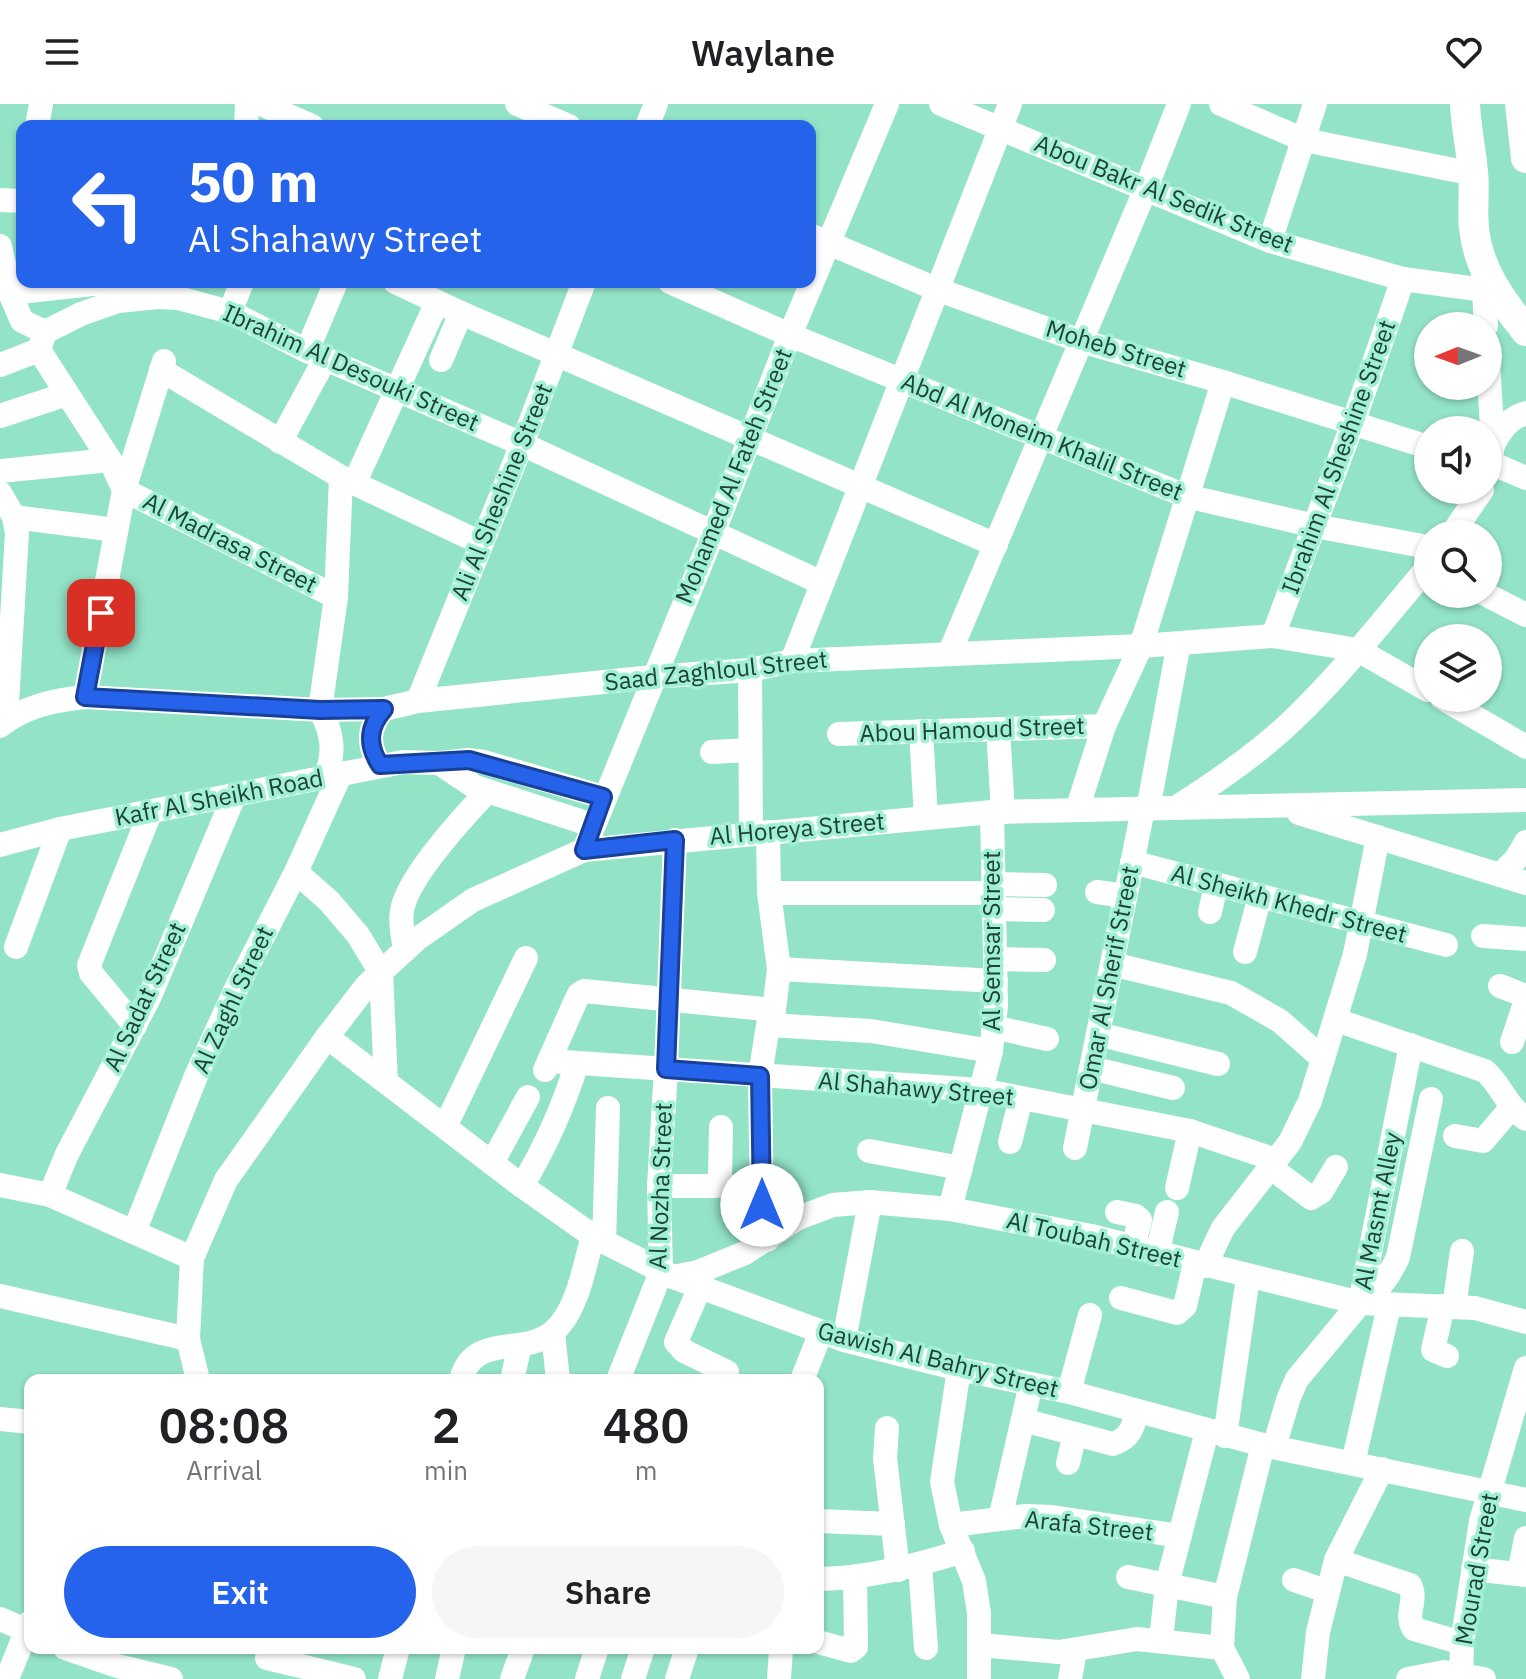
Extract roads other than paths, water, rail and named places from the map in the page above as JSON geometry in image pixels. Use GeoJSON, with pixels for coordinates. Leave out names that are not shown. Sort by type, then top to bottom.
{"type":"FeatureCollection","features":[{"type":"Feature","properties":{"kind":"main road"},"geometry":{"type":"LineString","coordinates":[[1520,104],[1526,158]]}},
{"type":"Feature","properties":{"kind":"main road"},"geometry":{"type":"LineString","coordinates":[[1468,108],[1474,174],[1474,226],[1483,279],[1526,331]]}},
{"type":"Feature","properties":{"kind":"street"},"geometry":{"type":"LineString","coordinates":[[261,104],[298,120]]}},
{"type":"Feature","properties":{"kind":"street"},"geometry":{"type":"LineString","coordinates":[[517,104],[555,120]]}},
{"type":"Feature","properties":{"kind":"street","name":"Mohamed Al Fateh Street"},"geometry":{"type":"LineString","coordinates":[[819,240],[887,104]]}},
{"type":"Feature","properties":{"kind":"street","name":"Abou Bakr Al Sedik Street"},"geometry":{"type":"LineString","coordinates":[[941,104],[1270,241],[1403,279],[1483,279]]}},
{"type":"Feature","properties":{"kind":"street"},"geometry":{"type":"LineString","coordinates":[[792,661],[1010,104]]}},
{"type":"Feature","properties":{"kind":"street"},"geometry":{"type":"LineString","coordinates":[[950,652],[1179,104]]}},
{"type":"Feature","properties":{"kind":"street"},"geometry":{"type":"LineString","coordinates":[[1221,104],[1304,140],[1474,174]]}},
{"type":"Feature","properties":{"kind":"street"},"geometry":{"type":"LineString","coordinates":[[1270,241],[1315,104]]}},
{"type":"Feature","properties":{"kind":"street","name":"Moheb Street"},"geometry":{"type":"LineString","coordinates":[[819,240],[936,289],[1081,341],[1414,443]]}},
{"type":"Feature","properties":{"kind":"street"},"geometry":{"type":"LineString","coordinates":[[0,246],[6,291],[22,321],[42,341],[67,394],[110,460],[124,490]]}},
{"type":"Feature","properties":{"kind":"street","name":"Ibrahim Al Sheshine Street"},"geometry":{"type":"LineString","coordinates":[[1273,636],[1403,279]]}},
{"type":"Feature","properties":{"kind":"street"},"geometry":{"type":"LineString","coordinates":[[1483,279],[1485,312]]}},
{"type":"Feature","properties":{"kind":"street"},"geometry":{"type":"LineString","coordinates":[[6,291],[29,288]]}},
{"type":"Feature","properties":{"kind":"street"},"geometry":{"type":"LineString","coordinates":[[230,312],[240,288]]}},
{"type":"Feature","properties":{"kind":"street"},"geometry":{"type":"LineString","coordinates":[[280,442],[316,355],[334,288]]}},
{"type":"Feature","properties":{"kind":"street"},"geometry":{"type":"LineString","coordinates":[[408,288],[996,545]]}},
{"type":"Feature","properties":{"kind":"street","name":"Ali Al Sheshine Street"},"geometry":{"type":"LineString","coordinates":[[418,701],[582,288]]}},
{"type":"Feature","properties":{"kind":"street","name":"Abd Al Moneim Khalil Street"},"geometry":{"type":"LineString","coordinates":[[684,288],[901,381],[1186,496],[1315,526],[1414,544]]}},
{"type":"Feature","properties":{"kind":"street","name":"Mohamed Al Fateh Street"},"geometry":{"type":"LineString","coordinates":[[584,850],[603,797],[713,534],[790,335],[804,288]]}},
{"type":"Feature","properties":{"kind":"street","name":"Ibrahim Al Desouki Street"},"geometry":{"type":"LineString","coordinates":[[0,365],[81,314],[118,301],[178,298],[230,312],[316,355],[522,444],[822,583]]}},
{"type":"Feature","properties":{"kind":"street"},"geometry":{"type":"LineString","coordinates":[[320,710],[348,481],[398,391],[437,302]]}},
{"type":"Feature","properties":{"kind":"street"},"geometry":{"type":"LineString","coordinates":[[441,360],[461,313]]}},
{"type":"Feature","properties":{"kind":"street"},"geometry":{"type":"LineString","coordinates":[[85,697],[124,490],[163,365],[280,442],[348,481],[481,543]]}},
{"type":"Feature","properties":{"kind":"street"},"geometry":{"type":"LineString","coordinates":[[1077,810],[1104,726],[1141,646],[1223,382]]}},
{"type":"Feature","properties":{"kind":"street"},"geometry":{"type":"LineString","coordinates":[[0,416],[67,394]]}},
{"type":"Feature","properties":{"kind":"street"},"geometry":{"type":"LineString","coordinates":[[1502,438],[1510,420],[1526,413]]}},
{"type":"Feature","properties":{"kind":"street"},"geometry":{"type":"LineString","coordinates":[[0,471],[110,460]]}},
{"type":"Feature","properties":{"kind":"street"},"geometry":{"type":"LineString","coordinates":[[1502,471],[1526,478]]}},
{"type":"Feature","properties":{"kind":"street","name":"Al Madrasa Street"},"geometry":{"type":"LineString","coordinates":[[124,490],[336,597]]}},
{"type":"Feature","properties":{"kind":"street"},"geometry":{"type":"LineString","coordinates":[[0,493],[14,517],[17,533],[5,573],[3,723]]}},
{"type":"Feature","properties":{"kind":"street"},"geometry":{"type":"LineString","coordinates":[[14,517],[116,530]]}},
{"type":"Feature","properties":{"kind":"street"},"geometry":{"type":"LineString","coordinates":[[1175,808],[1216,782],[1274,737],[1326,687],[1414,584]]}},
{"type":"Feature","properties":{"kind":"street"},"geometry":{"type":"LineString","coordinates":[[1502,603],[1526,615]]}},
{"type":"Feature","properties":{"kind":"street","name":"Saad Zaghloul Street"},"geometry":{"type":"LineString","coordinates":[[3,723],[31,708],[58,699],[85,697],[320,710],[384,709],[418,701],[750,670],[792,661],[1141,646],[1273,636],[1358,650],[1414,682]]}},
{"type":"Feature","properties":{"kind":"street","name":"Omar Al Sherif Street"},"geometry":{"type":"LineString","coordinates":[[1075,1148],[1179,643]]}},
{"type":"Feature","properties":{"kind":"street"},"geometry":{"type":"LineString","coordinates":[[750,670],[750,750],[779,969],[760,1076],[762,1218],[767,1240]]}},
{"type":"Feature","properties":{"kind":"street"},"geometry":{"type":"LineString","coordinates":[[380,765],[370,743],[376,719],[384,709]]}},
{"type":"Feature","properties":{"kind":"street","name":"Al Zaghl Street"},"geometry":{"type":"LineString","coordinates":[[134,1232],[196,1076],[296,872],[333,775],[333,749],[327,722],[320,710]]}},
{"type":"Feature","properties":{"kind":"street"},"geometry":{"type":"LineString","coordinates":[[1466,712],[1526,747]]}},
{"type":"Feature","properties":{"kind":"street","name":"Abou Hamoud Street"},"geometry":{"type":"LineString","coordinates":[[839,734],[1104,726]]}},
{"type":"Feature","properties":{"kind":"street","name":"Al Semsar Street"},"geometry":{"type":"LineString","coordinates":[[950,1209],[992,1039],[998,729]]}},
{"type":"Feature","properties":{"kind":"street"},"geometry":{"type":"LineString","coordinates":[[921,731],[926,818]]}},
{"type":"Feature","properties":{"kind":"street"},"geometry":{"type":"LineString","coordinates":[[712,752],[750,750]]}},
{"type":"Feature","properties":{"kind":"street","name":"Kafr Al Sheikh Road"},"geometry":{"type":"LineString","coordinates":[[0,845],[60,829],[403,762],[484,762],[603,797]]}},
{"type":"Feature","properties":{"kind":"street"},"geometry":{"type":"LineString","coordinates":[[439,763],[462,780],[488,791],[592,825]]}},
{"type":"Feature","properties":{"kind":"street"},"geometry":{"type":"LineString","coordinates":[[405,950],[401,913],[408,893],[449,834],[488,791]]}},
{"type":"Feature","properties":{"kind":"street","name":"Al Sadat Street"},"geometry":{"type":"LineString","coordinates":[[50,1195],[67,1154],[135,1026],[234,796]]}},
{"type":"Feature","properties":{"kind":"street","name":"Al Horeya Street"},"geometry":{"type":"LineString","coordinates":[[197,1374],[188,1339],[192,1258],[226,1180],[327,1037],[367,985],[405,950],[473,900],[584,850],[998,812],[1526,800]]}},
{"type":"Feature","properties":{"kind":"street"},"geometry":{"type":"LineString","coordinates":[[1277,806],[1526,883]]}},
{"type":"Feature","properties":{"kind":"street"},"geometry":{"type":"LineString","coordinates":[[135,1026],[96,980],[89,965],[150,813]]}},
{"type":"Feature","properties":{"kind":"street"},"geometry":{"type":"LineString","coordinates":[[16,947],[60,829]]}},
{"type":"Feature","properties":{"kind":"street"},"geometry":{"type":"LineString","coordinates":[[1121,1298],[1171,1312],[1182,1310],[1200,1265],[1223,1228],[1301,1122],[1336,1020],[1362,923],[1378,837]]}},
{"type":"Feature","properties":{"kind":"street","name":"Al Nozha Street"},"geometry":{"type":"LineString","coordinates":[[621,1374],[667,1274],[659,1186],[675,840]]}},
{"type":"Feature","properties":{"kind":"street"},"geometry":{"type":"LineString","coordinates":[[1500,875],[1517,858],[1526,842]]}},
{"type":"Feature","properties":{"kind":"street","name":"Al Sheikh Khedr Street"},"geometry":{"type":"LineString","coordinates":[[1132,862],[1446,945]]}},
{"type":"Feature","properties":{"kind":"street"},"geometry":{"type":"LineString","coordinates":[[296,872],[329,901],[358,935],[381,973],[386,1082]]}},
{"type":"Feature","properties":{"kind":"street"},"geometry":{"type":"LineString","coordinates":[[769,893],[994,895],[1045,885]]}},
{"type":"Feature","properties":{"kind":"street"},"geometry":{"type":"LineString","coordinates":[[1210,912],[1216,885]]}},
{"type":"Feature","properties":{"kind":"street"},"geometry":{"type":"LineString","coordinates":[[1097,892],[1125,896]]}},
{"type":"Feature","properties":{"kind":"street"},"geometry":{"type":"LineString","coordinates":[[994,895],[1043,910]]}},
{"type":"Feature","properties":{"kind":"street"},"geometry":{"type":"LineString","coordinates":[[1245,952],[1260,896]]}},
{"type":"Feature","properties":{"kind":"street"},"geometry":{"type":"LineString","coordinates":[[386,902],[402,924]]}},
{"type":"Feature","properties":{"kind":"street"},"geometry":{"type":"LineString","coordinates":[[1483,936],[1526,939]]}},
{"type":"Feature","properties":{"kind":"street"},"geometry":{"type":"LineString","coordinates":[[445,1127],[526,958]]}},
{"type":"Feature","properties":{"kind":"street"},"geometry":{"type":"LineString","coordinates":[[779,969],[995,970],[1044,960]]}},
{"type":"Feature","properties":{"kind":"street"},"geometry":{"type":"LineString","coordinates":[[1112,964],[1231,993],[1280,1021],[1323,1059]]}},
{"type":"Feature","properties":{"kind":"street"},"geometry":{"type":"LineString","coordinates":[[1500,986],[1526,998],[1512,1042]]}},
{"type":"Feature","properties":{"kind":"street","name":"Al Shahawy Street"},"geometry":{"type":"LineString","coordinates":[[669,999],[584,991],[579,994],[547,1066],[577,1063],[981,1090],[1190,1131],[1273,1164],[1311,1198],[1317,1196],[1336,1167]]}},
{"type":"Feature","properties":{"kind":"street"},"geometry":{"type":"LineString","coordinates":[[669,999],[771,1018],[871,1031],[992,1039],[1047,1039]]}},
{"type":"Feature","properties":{"kind":"street"},"geometry":{"type":"LineString","coordinates":[[1336,1020],[1485,1071],[1493,1078],[1518,1113],[1483,1141],[1455,1136]]}},
{"type":"Feature","properties":{"kind":"street"},"geometry":{"type":"LineString","coordinates":[[1098,1034],[1218,1064]]}},
{"type":"Feature","properties":{"kind":"street","name":"Gawish Al Bahry Street"},"geometry":{"type":"LineString","coordinates":[[327,1037],[522,1186],[598,1239],[700,1287],[832,1336],[959,1369],[1069,1392],[1216,1434],[1526,1500]]}},
{"type":"Feature","properties":{"kind":"street","name":"Al Masmt Alley"},"geometry":{"type":"LineString","coordinates":[[1222,1648],[1225,1597],[1268,1446],[1297,1379],[1360,1303],[1411,1045]]}},
{"type":"Feature","properties":{"kind":"street"},"geometry":{"type":"LineString","coordinates":[[522,1186],[545,1148],[577,1063]]}},
{"type":"Feature","properties":{"kind":"street"},"geometry":{"type":"LineString","coordinates":[[1091,1068],[1173,1088]]}},
{"type":"Feature","properties":{"kind":"street"},"geometry":{"type":"LineString","coordinates":[[492,1163],[528,1097]]}},
{"type":"Feature","properties":{"kind":"street"},"geometry":{"type":"LineString","coordinates":[[1010,1142],[1021,1098]]}},
{"type":"Feature","properties":{"kind":"street"},"geometry":{"type":"LineString","coordinates":[[1360,1303],[1377,1291],[1390,1275],[1398,1257],[1431,1099]]}},
{"type":"Feature","properties":{"kind":"street"},"geometry":{"type":"LineString","coordinates":[[462,1374],[475,1355],[537,1341],[553,1333],[565,1318],[598,1239],[608,1108]]}},
{"type":"Feature","properties":{"kind":"street"},"geometry":{"type":"LineString","coordinates":[[659,1186],[716,1186],[720,1177],[721,1127]]}},
{"type":"Feature","properties":{"kind":"street"},"geometry":{"type":"LineString","coordinates":[[1177,1188],[1190,1131]]}},
{"type":"Feature","properties":{"kind":"street"},"geometry":{"type":"LineString","coordinates":[[869,1151],[961,1168]]}},
{"type":"Feature","properties":{"kind":"street"},"geometry":{"type":"LineString","coordinates":[[0,1185],[50,1195],[192,1258]]}},
{"type":"Feature","properties":{"kind":"street"},"geometry":{"type":"LineString","coordinates":[[806,1374],[832,1336],[870,1202]]}},
{"type":"Feature","properties":{"kind":"street","name":"Al Toubah Street"},"geometry":{"type":"LineString","coordinates":[[667,1274],[722,1263],[767,1240],[798,1218],[833,1205],[870,1202],[950,1209],[1091,1236],[1360,1303],[1475,1308],[1526,1322]]}},
{"type":"Feature","properties":{"kind":"street"},"geometry":{"type":"LineString","coordinates":[[1117,1212],[1138,1218],[1133,1247]]}},
{"type":"Feature","properties":{"kind":"street"},"geometry":{"type":"LineString","coordinates":[[1157,1254],[1167,1212]]}},
{"type":"Feature","properties":{"kind":"street"},"geometry":{"type":"LineString","coordinates":[[1447,1356],[1433,1350],[1462,1251]]}},
{"type":"Feature","properties":{"kind":"street"},"geometry":{"type":"LineString","coordinates":[[1161,1640],[1167,1585],[1180,1536],[1216,1434],[1248,1277]]}},
{"type":"Feature","properties":{"kind":"street"},"geometry":{"type":"LineString","coordinates":[[700,1287],[676,1342],[684,1351],[727,1372]]}},
{"type":"Feature","properties":{"kind":"street"},"geometry":{"type":"LineString","coordinates":[[0,1296],[188,1339]]}},
{"type":"Feature","properties":{"kind":"street"},"geometry":{"type":"LineString","coordinates":[[1353,1463],[1389,1306]]}},
{"type":"Feature","properties":{"kind":"street"},"geometry":{"type":"LineString","coordinates":[[1069,1392],[1090,1315]]}},
{"type":"Feature","properties":{"kind":"street"},"geometry":{"type":"LineString","coordinates":[[553,1333],[557,1374]]}},
{"type":"Feature","properties":{"kind":"street"},"geometry":{"type":"LineString","coordinates":[[513,1374],[520,1345]]}},
{"type":"Feature","properties":{"kind":"street","name":"Mourad Street"},"geometry":{"type":"LineString","coordinates":[[1469,1677],[1462,1643],[1481,1521],[1526,1368]]}},
{"type":"Feature","properties":{"kind":"street"},"geometry":{"type":"LineString","coordinates":[[959,1369],[942,1482],[951,1525],[963,1551],[979,1613],[979,1679]]}},
{"type":"Feature","properties":{"kind":"street"},"geometry":{"type":"LineString","coordinates":[[1000,1519],[1031,1384]]}},
{"type":"Feature","properties":{"kind":"street"},"geometry":{"type":"LineString","coordinates":[[1023,1420],[1113,1444],[1124,1440],[1132,1431],[1137,1411]]}},
{"type":"Feature","properties":{"kind":"street"},"geometry":{"type":"LineString","coordinates":[[0,1419],[24,1421]]}},
{"type":"Feature","properties":{"kind":"street"},"geometry":{"type":"LineString","coordinates":[[887,1428],[885,1458],[893,1524],[909,1567],[926,1648]]}},
{"type":"Feature","properties":{"kind":"street"},"geometry":{"type":"LineString","coordinates":[[1068,1463],[1075,1434]]}},
{"type":"Feature","properties":{"kind":"street"},"geometry":{"type":"LineString","coordinates":[[1313,1679],[1318,1632],[1336,1560],[1382,1469]]}},
{"type":"Feature","properties":{"kind":"street","name":"Arafa Street"},"geometry":{"type":"LineString","coordinates":[[951,1525],[1052,1517],[1180,1536]]}},
{"type":"Feature","properties":{"kind":"street"},"geometry":{"type":"LineString","coordinates":[[824,1521],[893,1524]]}},
{"type":"Feature","properties":{"kind":"street"},"geometry":{"type":"LineString","coordinates":[[1473,1569],[1522,1575],[1526,1538]]}},
{"type":"Feature","properties":{"kind":"street"},"geometry":{"type":"LineString","coordinates":[[824,1579],[855,1578],[909,1567],[963,1551]]}},
{"type":"Feature","properties":{"kind":"street"},"geometry":{"type":"LineString","coordinates":[[1336,1560],[1410,1585],[1413,1597],[1409,1618],[1414,1629],[1462,1643]]}},
{"type":"Feature","properties":{"kind":"street"},"geometry":{"type":"LineString","coordinates":[[1128,1577],[1225,1597]]}},
{"type":"Feature","properties":{"kind":"street"},"geometry":{"type":"LineString","coordinates":[[824,1644],[851,1651],[856,1647],[855,1578]]}},
{"type":"Feature","properties":{"kind":"street"},"geometry":{"type":"LineString","coordinates":[[1294,1580],[1326,1591]]}},
{"type":"Feature","properties":{"kind":"street"},"geometry":{"type":"LineString","coordinates":[[0,1619],[24,1626]]}},
{"type":"Feature","properties":{"kind":"street"},"geometry":{"type":"LineString","coordinates":[[7,1679],[24,1640]]}},
{"type":"Feature","properties":{"kind":"street"},"geometry":{"type":"LineString","coordinates":[[979,1645],[1059,1652],[1113,1641],[1161,1640],[1222,1648],[1238,1679]]}},
{"type":"Feature","properties":{"kind":"street"},"geometry":{"type":"LineString","coordinates":[[1070,1679],[1075,1651]]}},
{"type":"Feature","properties":{"kind":"street"},"geometry":{"type":"LineString","coordinates":[[390,1679],[396,1654]]}},
{"type":"Feature","properties":{"kind":"street"},"geometry":{"type":"LineString","coordinates":[[447,1679],[453,1654]]}},
{"type":"Feature","properties":{"kind":"street"},"geometry":{"type":"LineString","coordinates":[[512,1679],[521,1654]]}},
{"type":"Feature","properties":{"kind":"street"},"geometry":{"type":"LineString","coordinates":[[587,1679],[595,1654]]}},
{"type":"Feature","properties":{"kind":"street"},"geometry":{"type":"LineString","coordinates":[[633,1679],[638,1654]]}},
{"type":"Feature","properties":{"kind":"street"},"geometry":{"type":"LineString","coordinates":[[677,1679],[685,1654]]}},
{"type":"Feature","properties":{"kind":"street"},"geometry":{"type":"LineString","coordinates":[[779,1679],[781,1654]]}},
{"type":"Feature","properties":{"kind":"street"},"geometry":{"type":"LineString","coordinates":[[75,1661],[119,1657],[171,1679]]}},
{"type":"Feature","properties":{"kind":"street"},"geometry":{"type":"LineString","coordinates":[[268,1662],[354,1679]]}},
{"type":"Feature","properties":{"kind":"street"},"geometry":{"type":"LineString","coordinates":[[1408,1679],[1426,1674],[1469,1677]]}}]}
